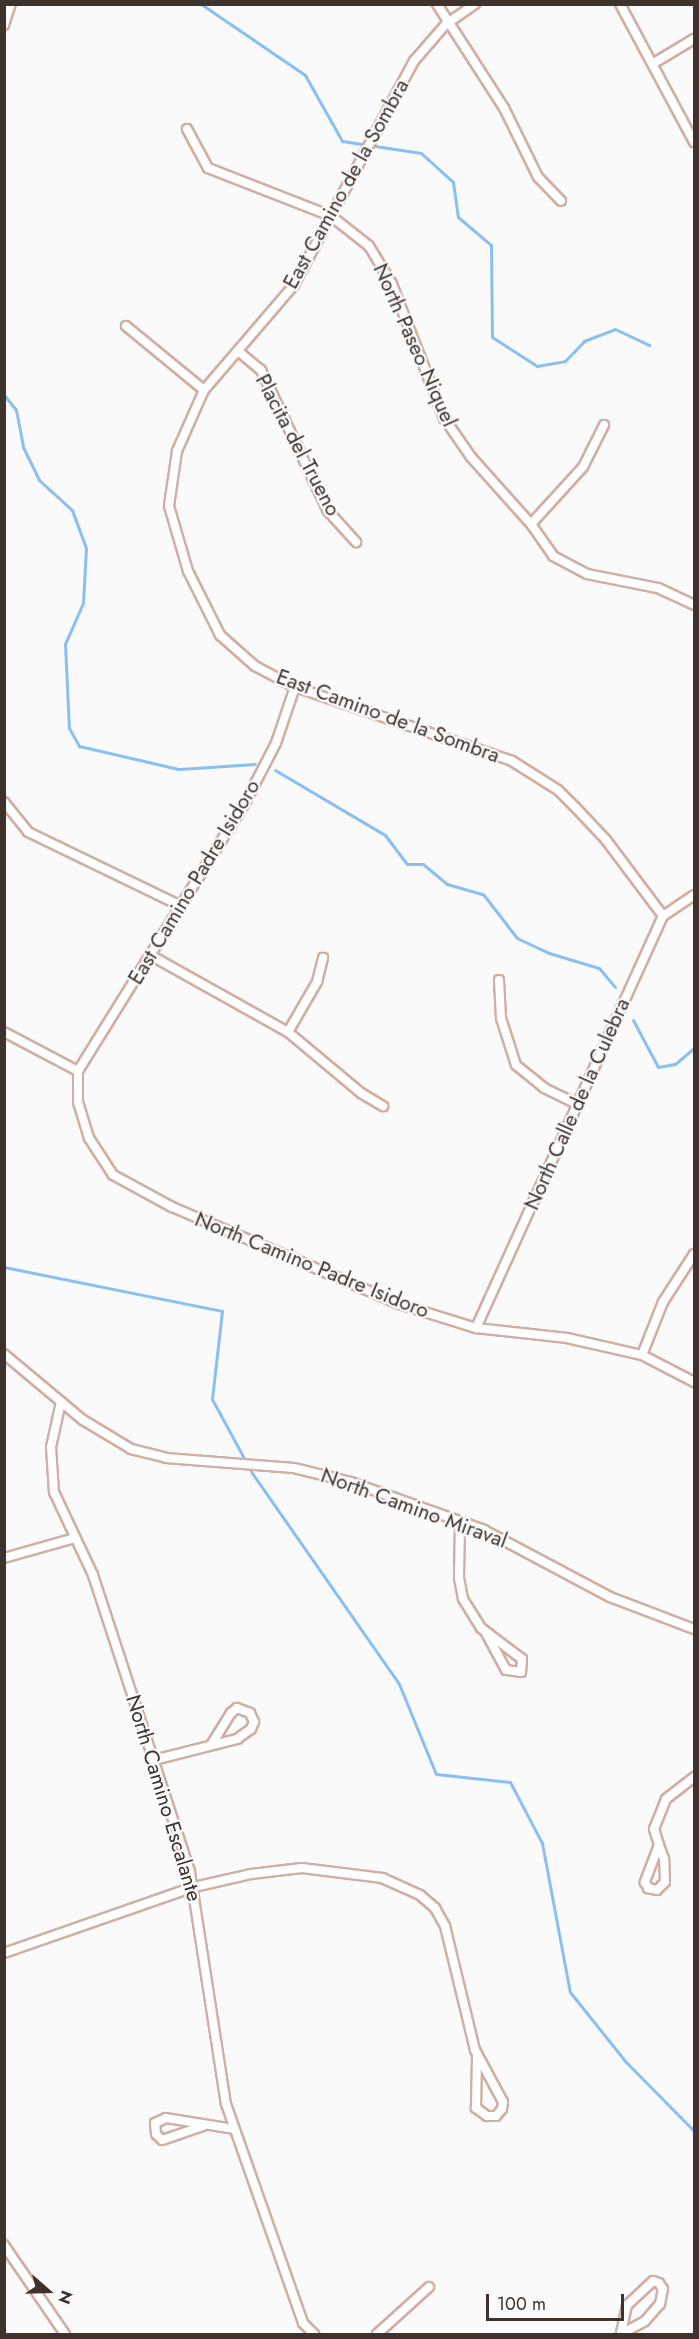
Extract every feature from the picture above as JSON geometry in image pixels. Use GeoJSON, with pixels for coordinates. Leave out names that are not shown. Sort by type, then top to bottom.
{"type":"FeatureCollection","features":[{"type":"Feature","properties":{"kind":"street"},"geometry":{"type":"LineString","coordinates":[[4,25],[10,4]]}},
{"type":"Feature","properties":{"kind":"street"},"geometry":{"type":"LineString","coordinates":[[436,4],[446,24],[473,58],[504,108],[538,177],[561,201]]}},
{"type":"Feature","properties":{"kind":"street","name":"East Camino de la Sombra"},"geometry":{"type":"LineString","coordinates":[[475,4],[446,24],[414,61],[294,285],[204,390],[177,451],[169,506],[188,571],[220,635],[255,666],[295,687],[512,761],[531,772],[558,790],[591,824],[663,916]]}},
{"type":"Feature","properties":{"kind":"street"},"geometry":{"type":"LineString","coordinates":[[620,4],[654,63],[694,142]]}},
{"type":"Feature","properties":{"kind":"street"},"geometry":{"type":"LineString","coordinates":[[654,63],[694,39]]}},
{"type":"Feature","properties":{"kind":"street","name":"North Paseo Niquel"},"geometry":{"type":"LineString","coordinates":[[187,129],[208,168],[331,216],[369,246],[392,284],[444,418],[471,457],[531,524],[553,556],[587,574],[658,588],[694,605]]}},
{"type":"Feature","properties":{"kind":"street"},"geometry":{"type":"LineString","coordinates":[[126,326],[204,390]]}},
{"type":"Feature","properties":{"kind":"street","name":"Placita del Trueno"},"geometry":{"type":"LineString","coordinates":[[238,351],[261,370],[328,511],[356,542]]}},
{"type":"Feature","properties":{"kind":"street"},"geometry":{"type":"LineString","coordinates":[[531,524],[583,467],[604,425]]}},
{"type":"Feature","properties":{"kind":"street","name":"East Camino Padre Isidoro"},"geometry":{"type":"LineString","coordinates":[[78,1071],[252,789],[276,743],[295,687]]}},
{"type":"Feature","properties":{"kind":"street"},"geometry":{"type":"LineString","coordinates":[[4,802],[28,832],[179,905]]}},
{"type":"Feature","properties":{"kind":"street"},"geometry":{"type":"LineString","coordinates":[[663,916],[694,895]]}},
{"type":"Feature","properties":{"kind":"street","name":"North Calle de la Culebra"},"geometry":{"type":"LineString","coordinates":[[476,1328],[663,916]]}},
{"type":"Feature","properties":{"kind":"street"},"geometry":{"type":"LineString","coordinates":[[150,955],[288,1032],[361,1093],[383,1106]]}},
{"type":"Feature","properties":{"kind":"street"},"geometry":{"type":"LineString","coordinates":[[288,1032],[317,982],[323,958]]}},
{"type":"Feature","properties":{"kind":"street"},"geometry":{"type":"LineString","coordinates":[[499,980],[501,1018],[516,1065],[544,1088],[577,1104]]}},
{"type":"Feature","properties":{"kind":"street"},"geometry":{"type":"LineString","coordinates":[[4,1032],[78,1071]]}},
{"type":"Feature","properties":{"kind":"street","name":"North Camino Padre Isidoro"},"geometry":{"type":"LineString","coordinates":[[78,1071],[78,1102],[89,1138],[113,1174],[172,1207],[399,1304],[476,1328],[567,1338],[642,1355],[694,1382]]}},
{"type":"Feature","properties":{"kind":"street"},"geometry":{"type":"LineString","coordinates":[[642,1355],[663,1302],[694,1254]]}},
{"type":"Feature","properties":{"kind":"street","name":"North Camino Miraval"},"geometry":{"type":"LineString","coordinates":[[4,1354],[101,1433],[142,1454],[311,1471],[460,1521],[523,1549],[610,1598],[694,1629]]}},
{"type":"Feature","properties":{"kind":"street","name":"North Camino Escalante"},"geometry":{"type":"LineString","coordinates":[[61,1402],[52,1435],[52,1481],[57,1502],[93,1575],[194,1887],[220,2079],[234,2129],[303,2323],[314,2334]]}},
{"type":"Feature","properties":{"kind":"street"},"geometry":{"type":"LineString","coordinates":[[460,1521],[460,1592],[470,1613],[485,1631],[506,1670],[521,1672],[522,1659],[485,1631]]}},
{"type":"Feature","properties":{"kind":"street"},"geometry":{"type":"LineString","coordinates":[[4,1558],[75,1538]]}},
{"type":"Feature","properties":{"kind":"street"},"geometry":{"type":"LineString","coordinates":[[154,1760],[237,1739],[251,1729],[254,1722],[250,1713],[236,1709],[212,1744]]}},
{"type":"Feature","properties":{"kind":"street"},"geometry":{"type":"LineString","coordinates":[[659,1845],[645,1882],[648,1888],[657,1890],[665,1882],[659,1845],[654,1829],[666,1799],[694,1777]]}},
{"type":"Feature","properties":{"kind":"street"},"geometry":{"type":"LineString","coordinates":[[4,1953],[194,1887],[251,1874],[302,1868],[382,1878],[420,1895],[435,1908],[445,1926],[477,2055],[476,2108],[484,2115],[496,2116],[503,2102],[477,2055]]}},
{"type":"Feature","properties":{"kind":"street"},"geometry":{"type":"LineString","coordinates":[[203,2126],[162,2140],[156,2134],[155,2123],[166,2118],[203,2126],[234,2129]]}},
{"type":"Feature","properties":{"kind":"street"},"geometry":{"type":"LineString","coordinates":[[4,2245],[65,2334]]}},
{"type":"Feature","properties":{"kind":"street"},"geometry":{"type":"LineString","coordinates":[[652,2281],[659,2283],[663,2289],[660,2304],[645,2321],[621,2334],[627,2305],[652,2281]]}},
{"type":"Feature","properties":{"kind":"street"},"geometry":{"type":"LineString","coordinates":[[377,2334],[429,2287]]}},
{"type":"Feature","properties":{"kind":"waterway"},"geometry":{"type":"LineString","coordinates":[[201,4],[305,75],[342,141],[421,153],[453,182],[458,217],[491,245],[492,337],[537,366],[565,361],[584,341],[615,329],[649,345]]}},
{"type":"Feature","properties":{"kind":"waterway"},"geometry":{"type":"LineString","coordinates":[[4,395],[16,410],[23,447],[39,480],[72,510],[86,548],[83,603],[65,644],[69,728],[79,746],[179,769],[255,764]]}},
{"type":"Feature","properties":{"kind":"waterway"},"geometry":{"type":"LineString","coordinates":[[275,770],[385,835],[407,864],[423,864],[447,884],[483,894],[517,938],[549,953],[599,968],[615,987]]}},
{"type":"Feature","properties":{"kind":"waterway"},"geometry":{"type":"LineString","coordinates":[[633,1020],[658,1067],[675,1064],[694,1048]]}},
{"type":"Feature","properties":{"kind":"waterway"},"geometry":{"type":"LineString","coordinates":[[4,1267],[222,1311],[212,1399],[252,1473],[399,1684],[436,1774],[510,1782],[542,1843],[570,1992],[625,2061],[694,2131]]}}]}
